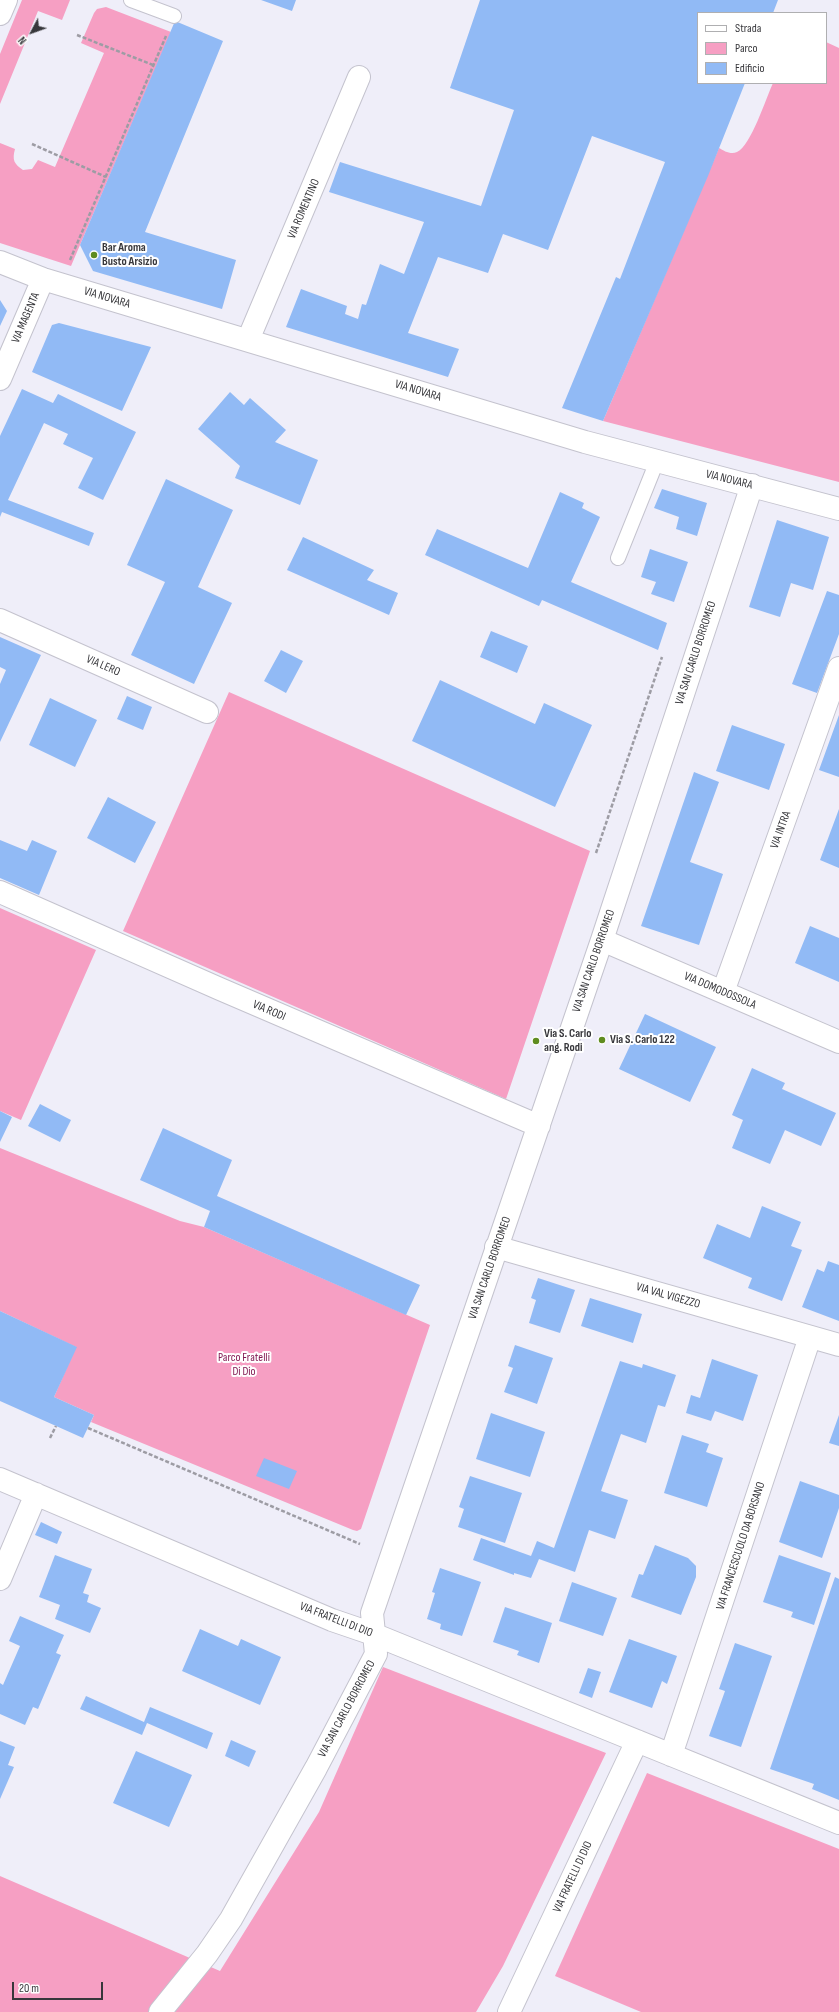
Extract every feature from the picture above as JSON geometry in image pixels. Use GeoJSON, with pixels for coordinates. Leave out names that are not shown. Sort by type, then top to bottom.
{"type":"FeatureCollection","features":[{"type":"Feature","properties":{"kind":"street"},"geometry":{"type":"LineString","coordinates":[[0,14],[6,0]]}},
{"type":"Feature","properties":{"kind":"street","name":"VIA ROMENTINO"},"geometry":{"type":"LineString","coordinates":[[248,340],[359,77]]}},
{"type":"Feature","properties":{"kind":"street","name":"VIA NOVARA"},"geometry":{"type":"LineString","coordinates":[[0,262],[42,279],[585,442],[839,509]]}},
{"type":"Feature","properties":{"kind":"street","name":"VIA MAGENTA"},"geometry":{"type":"LineString","coordinates":[[0,379],[42,279]]}},
{"type":"Feature","properties":{"kind":"street","name":"VIA SAN CARLO BORROMEO"},"geometry":{"type":"LineString","coordinates":[[160,2012],[207,1954],[231,1919],[316,1768],[376,1654],[372,1613],[602,940],[752,485]]}},
{"type":"Feature","properties":{"kind":"street","name":"VIA LERO"},"geometry":{"type":"LineString","coordinates":[[0,620],[207,712]]}},
{"type":"Feature","properties":{"kind":"street","name":"VIA INTRA"},"geometry":{"type":"LineString","coordinates":[[723,992],[839,668]]}},
{"type":"Feature","properties":{"kind":"street","name":"VIA RODI"},"geometry":{"type":"LineString","coordinates":[[0,892],[220,990],[539,1126]]}},
{"type":"Feature","properties":{"kind":"street","name":"VIA DOMODOSSOLA"},"geometry":{"type":"LineString","coordinates":[[602,940],[839,1042]]}},
{"type":"Feature","properties":{"kind":"street","name":"VIA VAL VIGEZZO"},"geometry":{"type":"LineString","coordinates":[[496,1247],[839,1345]]}},
{"type":"Feature","properties":{"kind":"street","name":"VIA FRANCESCUOLO DA BORSANO"},"geometry":{"type":"LineString","coordinates":[[671,1755],[810,1337]]}},
{"type":"Feature","properties":{"kind":"street","name":"VIA FRATELLI DI DIO"},"geometry":{"type":"LineString","coordinates":[[0,1479],[332,1620],[374,1634],[839,1823]]}},
{"type":"Feature","properties":{"kind":"street"},"geometry":{"type":"LineString","coordinates":[[0,1579],[36,1494]]}},
{"type":"Feature","properties":{"kind":"street","name":"VIA FRATELLI DI DIO"},"geometry":{"type":"LineString","coordinates":[[509,2012],[637,1741]]}},
{"type":"Feature","properties":{"kind":"lane"},"geometry":{"type":"LineString","coordinates":[[131,0],[174,16]]}},
{"type":"Feature","properties":{"kind":"lane"},"geometry":{"type":"LineString","coordinates":[[618,558],[658,461]]}},
{"type":"Feature","properties":{"kind":"path"},"geometry":{"type":"LineString","coordinates":[[69,262],[174,16]]}},
{"type":"Feature","properties":{"kind":"path"},"geometry":{"type":"LineString","coordinates":[[77,34],[153,65]]}},
{"type":"Feature","properties":{"kind":"path"},"geometry":{"type":"LineString","coordinates":[[32,144],[106,177]]}},
{"type":"Feature","properties":{"kind":"path"},"geometry":{"type":"LineString","coordinates":[[596,853],[662,657]]}},
{"type":"Feature","properties":{"kind":"path"},"geometry":{"type":"LineString","coordinates":[[50,1438],[56,1426]]}},
{"type":"Feature","properties":{"kind":"path"},"geometry":{"type":"LineString","coordinates":[[88,1428],[360,1544]]}},
{"type":"Feature","properties":{"kind":"green space"},"geometry":{"type":"Polygon","coordinates":[[[22,0],[70,0],[62,20],[38,11],[0,104],[0,54],[22,0]]]}},
{"type":"Feature","properties":{"kind":"green space"},"geometry":{"type":"Polygon","coordinates":[[[106,7],[171,32],[71,266],[0,243],[0,143],[15,149],[14,161],[23,170],[32,169],[38,160],[55,167],[104,53],[81,43],[94,13],[97,9],[106,7]]]}},
{"type":"Feature","properties":{"kind":"green space"},"geometry":{"type":"Polygon","coordinates":[[[827,42],[839,48],[839,482],[603,421],[719,148],[730,153],[737,152],[748,141],[758,121],[773,84],[827,84],[827,42]]]}},
{"type":"Feature","properties":{"kind":"green space"},"geometry":{"type":"Polygon","coordinates":[[[229,692],[590,851],[506,1099],[123,931],[229,692]]]}},
{"type":"Feature","properties":{"kind":"green space"},"geometry":{"type":"Polygon","coordinates":[[[0,908],[96,950],[21,1120],[0,1111],[0,908]]]}},
{"type":"Feature","properties":{"kind":"green space","name":"Parco Fratelli Di Dio"},"geometry":{"type":"Polygon","coordinates":[[[0,1148],[180,1221],[204,1227],[430,1325],[361,1529],[357,1531],[353,1530],[91,1422],[94,1415],[54,1397],[76,1347],[0,1311],[0,1148]]]}},
{"type":"Feature","properties":{"kind":"green space"},"geometry":{"type":"Polygon","coordinates":[[[383,1667],[606,1753],[503,1966],[476,2012],[0,2012],[0,1876],[220,1971],[319,1812],[383,1667]]]}},
{"type":"Feature","properties":{"kind":"green space"},"geometry":{"type":"Polygon","coordinates":[[[647,1773],[839,1849],[839,2012],[641,2012],[555,1976],[647,1773]]]}},
{"type":"Feature","properties":{"kind":"building"},"geometry":{"type":"Polygon","coordinates":[[[261,0],[296,0],[292,11],[261,0]]]}},
{"type":"Feature","properties":{"kind":"building"},"geometry":{"type":"Polygon","coordinates":[[[480,0],[778,0],[773,12],[697,12],[697,84],[745,84],[708,176],[603,421],[562,408],[616,277],[620,279],[665,162],[592,136],[548,250],[503,234],[488,273],[438,257],[408,333],[459,349],[448,377],[286,327],[301,289],[347,306],[345,314],[358,319],[362,304],[366,305],[380,264],[404,274],[424,222],[329,192],[340,162],[481,206],[514,110],[450,88],[480,0]]]}},
{"type":"Feature","properties":{"kind":"building"},"geometry":{"type":"Polygon","coordinates":[[[175,21],[223,41],[145,232],[236,260],[222,309],[93,271],[80,245],[175,21]]]}},
{"type":"Feature","properties":{"kind":"building"},"geometry":{"type":"Polygon","coordinates":[[[0,300],[7,311],[0,326],[0,300]]]}},
{"type":"Feature","properties":{"kind":"building"},"geometry":{"type":"Polygon","coordinates":[[[59,323],[151,347],[122,411],[32,372],[52,325],[59,323]]]}},
{"type":"Feature","properties":{"kind":"building"},"geometry":{"type":"Polygon","coordinates":[[[22,389],[53,403],[58,394],[136,432],[103,500],[78,488],[93,458],[63,444],[68,434],[44,423],[8,500],[94,533],[89,546],[2,512],[0,517],[0,436],[22,389]]]}},
{"type":"Feature","properties":{"kind":"building"},"geometry":{"type":"Polygon","coordinates":[[[230,392],[244,405],[250,398],[286,430],[275,442],[318,460],[300,505],[235,478],[240,466],[198,429],[230,392]]]}},
{"type":"Feature","properties":{"kind":"building"},"geometry":{"type":"Polygon","coordinates":[[[166,479],[233,510],[198,587],[232,603],[194,684],[131,655],[165,582],[127,565],[166,479]]]}},
{"type":"Feature","properties":{"kind":"building"},"geometry":{"type":"Polygon","coordinates":[[[662,489],[707,503],[697,536],[676,529],[679,517],[654,508],[662,489]]]}},
{"type":"Feature","properties":{"kind":"building"},"geometry":{"type":"Polygon","coordinates":[[[560,492],[584,503],[582,508],[600,517],[571,582],[667,623],[658,650],[542,600],[539,606],[425,555],[437,529],[528,568],[560,492]]]}},
{"type":"Feature","properties":{"kind":"building"},"geometry":{"type":"Polygon","coordinates":[[[777,520],[829,537],[813,590],[791,583],[780,617],[749,607],[777,520]]]}},
{"type":"Feature","properties":{"kind":"building"},"geometry":{"type":"Polygon","coordinates":[[[303,537],[374,570],[367,580],[398,593],[389,615],[287,570],[303,537]]]}},
{"type":"Feature","properties":{"kind":"building"},"geometry":{"type":"Polygon","coordinates":[[[650,549],[688,562],[674,602],[651,594],[656,582],[641,577],[650,549]]]}},
{"type":"Feature","properties":{"kind":"building"},"geometry":{"type":"Polygon","coordinates":[[[827,591],[839,595],[839,634],[817,693],[792,684],[827,591]]]}},
{"type":"Feature","properties":{"kind":"building"},"geometry":{"type":"Polygon","coordinates":[[[491,631],[528,646],[517,673],[480,657],[491,631]]]}},
{"type":"Feature","properties":{"kind":"building"},"geometry":{"type":"Polygon","coordinates":[[[0,637],[41,655],[0,742],[0,684],[6,670],[0,667],[0,637]]]}},
{"type":"Feature","properties":{"kind":"building"},"geometry":{"type":"Polygon","coordinates":[[[281,650],[303,661],[286,693],[264,681],[281,650]]]}},
{"type":"Feature","properties":{"kind":"building"},"geometry":{"type":"Polygon","coordinates":[[[440,680],[535,724],[544,703],[592,725],[555,807],[412,741],[440,680]]]}},
{"type":"Feature","properties":{"kind":"building"},"geometry":{"type":"Polygon","coordinates":[[[127,696],[152,707],[143,730],[117,719],[127,696]]]}},
{"type":"Feature","properties":{"kind":"building"},"geometry":{"type":"Polygon","coordinates":[[[50,698],[97,720],[75,767],[29,745],[50,698]]]}},
{"type":"Feature","properties":{"kind":"building"},"geometry":{"type":"Polygon","coordinates":[[[839,715],[839,777],[819,770],[839,715]]]}},
{"type":"Feature","properties":{"kind":"building"},"geometry":{"type":"Polygon","coordinates":[[[732,725],[785,744],[769,790],[716,771],[732,725]]]}},
{"type":"Feature","properties":{"kind":"building"},"geometry":{"type":"Polygon","coordinates":[[[694,772],[719,782],[690,862],[723,874],[699,945],[641,926],[694,772]]]}},
{"type":"Feature","properties":{"kind":"building"},"geometry":{"type":"Polygon","coordinates":[[[108,797],[156,822],[135,863],[87,838],[108,797]]]}},
{"type":"Feature","properties":{"kind":"building"},"geometry":{"type":"Polygon","coordinates":[[[839,809],[839,868],[820,860],[839,809]]]}},
{"type":"Feature","properties":{"kind":"building"},"geometry":{"type":"Polygon","coordinates":[[[0,840],[27,851],[32,840],[57,851],[39,895],[0,878],[0,840]]]}},
{"type":"Feature","properties":{"kind":"building"},"geometry":{"type":"Polygon","coordinates":[[[810,926],[839,938],[839,982],[795,963],[810,926]]]}},
{"type":"Feature","properties":{"kind":"building"},"geometry":{"type":"Polygon","coordinates":[[[645,1014],[716,1047],[690,1102],[619,1069],[645,1014]]]}},
{"type":"Feature","properties":{"kind":"building"},"geometry":{"type":"Polygon","coordinates":[[[752,1068],[785,1083],[782,1089],[836,1113],[821,1146],[785,1130],[770,1164],[732,1148],[743,1120],[732,1115],[752,1068]]]}},
{"type":"Feature","properties":{"kind":"building"},"geometry":{"type":"Polygon","coordinates":[[[40,1104],[71,1120],[60,1142],[28,1126],[40,1104]]]}},
{"type":"Feature","properties":{"kind":"building"},"geometry":{"type":"Polygon","coordinates":[[[0,1111],[12,1117],[0,1142],[0,1111]]]}},
{"type":"Feature","properties":{"kind":"building"},"geometry":{"type":"Polygon","coordinates":[[[163,1128],[232,1160],[217,1196],[420,1285],[406,1315],[204,1227],[210,1211],[140,1180],[163,1128]]]}},
{"type":"Feature","properties":{"kind":"building"},"geometry":{"type":"Polygon","coordinates":[[[762,1206],[801,1222],[791,1246],[802,1250],[782,1301],[748,1288],[752,1278],[703,1258],[717,1224],[750,1238],[762,1206]]]}},
{"type":"Feature","properties":{"kind":"building"},"geometry":{"type":"Polygon","coordinates":[[[828,1261],[839,1265],[839,1321],[802,1307],[817,1269],[824,1272],[828,1261]]]}},
{"type":"Feature","properties":{"kind":"building"},"geometry":{"type":"Polygon","coordinates":[[[538,1278],[575,1290],[560,1333],[529,1323],[536,1300],[531,1298],[538,1278]]]}},
{"type":"Feature","properties":{"kind":"building"},"geometry":{"type":"Polygon","coordinates":[[[590,1298],[642,1314],[633,1343],[581,1326],[590,1298]]]}},
{"type":"Feature","properties":{"kind":"building"},"geometry":{"type":"Polygon","coordinates":[[[0,1311],[77,1347],[54,1397],[94,1415],[83,1438],[0,1401],[0,1311]]]}},
{"type":"Feature","properties":{"kind":"building"},"geometry":{"type":"Polygon","coordinates":[[[515,1345],[553,1358],[537,1404],[504,1392],[513,1368],[508,1366],[515,1345]]]}},
{"type":"Feature","properties":{"kind":"building"},"geometry":{"type":"Polygon","coordinates":[[[712,1359],[758,1375],[743,1421],[715,1411],[711,1421],[686,1413],[691,1395],[700,1398],[712,1359]]]}},
{"type":"Feature","properties":{"kind":"building"},"geometry":{"type":"Polygon","coordinates":[[[620,1361],[642,1368],[643,1364],[676,1375],[665,1407],[658,1405],[646,1443],[621,1434],[601,1491],[628,1500],[615,1539],[589,1530],[575,1572],[539,1559],[531,1578],[514,1573],[514,1575],[473,1560],[481,1538],[531,1556],[537,1541],[554,1548],[620,1361]]]}},
{"type":"Feature","properties":{"kind":"building"},"geometry":{"type":"Polygon","coordinates":[[[491,1413],[545,1432],[530,1477],[476,1459],[491,1413]]]}},
{"type":"Feature","properties":{"kind":"building"},"geometry":{"type":"Polygon","coordinates":[[[839,1415],[839,1446],[829,1443],[839,1415]]]}},
{"type":"Feature","properties":{"kind":"building"},"geometry":{"type":"Polygon","coordinates":[[[682,1435],[709,1444],[706,1452],[723,1458],[707,1507],[664,1493],[682,1435]]]}},
{"type":"Feature","properties":{"kind":"building"},"geometry":{"type":"Polygon","coordinates":[[[264,1458],[297,1471],[289,1489],[256,1476],[264,1458]]]}},
{"type":"Feature","properties":{"kind":"building"},"geometry":{"type":"Polygon","coordinates":[[[470,1476],[522,1493],[505,1543],[458,1527],[464,1509],[459,1507],[470,1476]]]}},
{"type":"Feature","properties":{"kind":"building"},"geometry":{"type":"Polygon","coordinates":[[[800,1481],[839,1495],[839,1508],[822,1558],[779,1542],[800,1481]]]}},
{"type":"Feature","properties":{"kind":"building"},"geometry":{"type":"Polygon","coordinates":[[[41,1522],[62,1532],[57,1544],[35,1535],[41,1522]]]}},
{"type":"Feature","properties":{"kind":"building"},"geometry":{"type":"Polygon","coordinates":[[[655,1545],[688,1558],[696,1566],[696,1577],[681,1615],[631,1597],[639,1574],[643,1575],[655,1545]]]}},
{"type":"Feature","properties":{"kind":"building"},"geometry":{"type":"Polygon","coordinates":[[[55,1555],[92,1569],[83,1593],[89,1595],[87,1602],[101,1608],[90,1633],[55,1619],[60,1605],[39,1597],[55,1555]]]}},
{"type":"Feature","properties":{"kind":"building"},"geometry":{"type":"Polygon","coordinates":[[[779,1555],[831,1573],[814,1625],[791,1617],[793,1612],[763,1602],[779,1555]]]}},
{"type":"Feature","properties":{"kind":"building"},"geometry":{"type":"Polygon","coordinates":[[[440,1568],[481,1582],[462,1636],[440,1629],[441,1624],[427,1619],[435,1593],[432,1592],[440,1568]]]}},
{"type":"Feature","properties":{"kind":"building"},"geometry":{"type":"Polygon","coordinates":[[[835,1577],[839,1579],[839,1800],[812,1789],[814,1784],[770,1769],[835,1577]]]}},
{"type":"Feature","properties":{"kind":"building"},"geometry":{"type":"Polygon","coordinates":[[[572,1582],[617,1598],[603,1636],[559,1621],[572,1582]]]}},
{"type":"Feature","properties":{"kind":"building"},"geometry":{"type":"Polygon","coordinates":[[[505,1607],[552,1623],[539,1663],[517,1655],[519,1651],[493,1642],[505,1607]]]}},
{"type":"Feature","properties":{"kind":"building"},"geometry":{"type":"Polygon","coordinates":[[[20,1616],[64,1635],[56,1653],[61,1655],[38,1709],[33,1707],[25,1725],[0,1714],[0,1683],[3,1685],[20,1646],[9,1641],[20,1616]]]}},
{"type":"Feature","properties":{"kind":"building"},"geometry":{"type":"Polygon","coordinates":[[[200,1629],[238,1646],[241,1639],[281,1657],[260,1705],[182,1671],[200,1629]]]}},
{"type":"Feature","properties":{"kind":"building"},"geometry":{"type":"Polygon","coordinates":[[[629,1639],[677,1656],[667,1684],[662,1681],[652,1708],[609,1692],[629,1639]]]}},
{"type":"Feature","properties":{"kind":"building"},"geometry":{"type":"Polygon","coordinates":[[[735,1643],[772,1656],[741,1747],[709,1736],[725,1691],[719,1689],[735,1643]]]}},
{"type":"Feature","properties":{"kind":"building"},"geometry":{"type":"Polygon","coordinates":[[[588,1668],[601,1672],[592,1698],[579,1693],[588,1668]]]}},
{"type":"Feature","properties":{"kind":"building"},"geometry":{"type":"Polygon","coordinates":[[[86,1696],[144,1722],[150,1707],[213,1733],[207,1749],[147,1723],[142,1735],[80,1709],[86,1696]]]}},
{"type":"Feature","properties":{"kind":"building"},"geometry":{"type":"Polygon","coordinates":[[[231,1740],[256,1751],[249,1767],[225,1756],[231,1740]]]}},
{"type":"Feature","properties":{"kind":"building"},"geometry":{"type":"Polygon","coordinates":[[[0,1741],[15,1747],[8,1765],[14,1767],[0,1799],[0,1741]]]}},
{"type":"Feature","properties":{"kind":"building"},"geometry":{"type":"Polygon","coordinates":[[[136,1751],[192,1775],[169,1827],[113,1803],[136,1751]]]}},
{"type":"Feature","properties":{"kind":"place","name":"Bar Aroma Busto Arsizio"},"geometry":{"type":"Point","coordinates":[94,255]}},
{"type":"Feature","properties":{"kind":"place","name":"Via S. Carlo 122"},"geometry":{"type":"Point","coordinates":[602,1040]}},
{"type":"Feature","properties":{"kind":"place","name":"Via S. Carlo ang. Rodi"},"geometry":{"type":"Point","coordinates":[536,1041]}}]}
